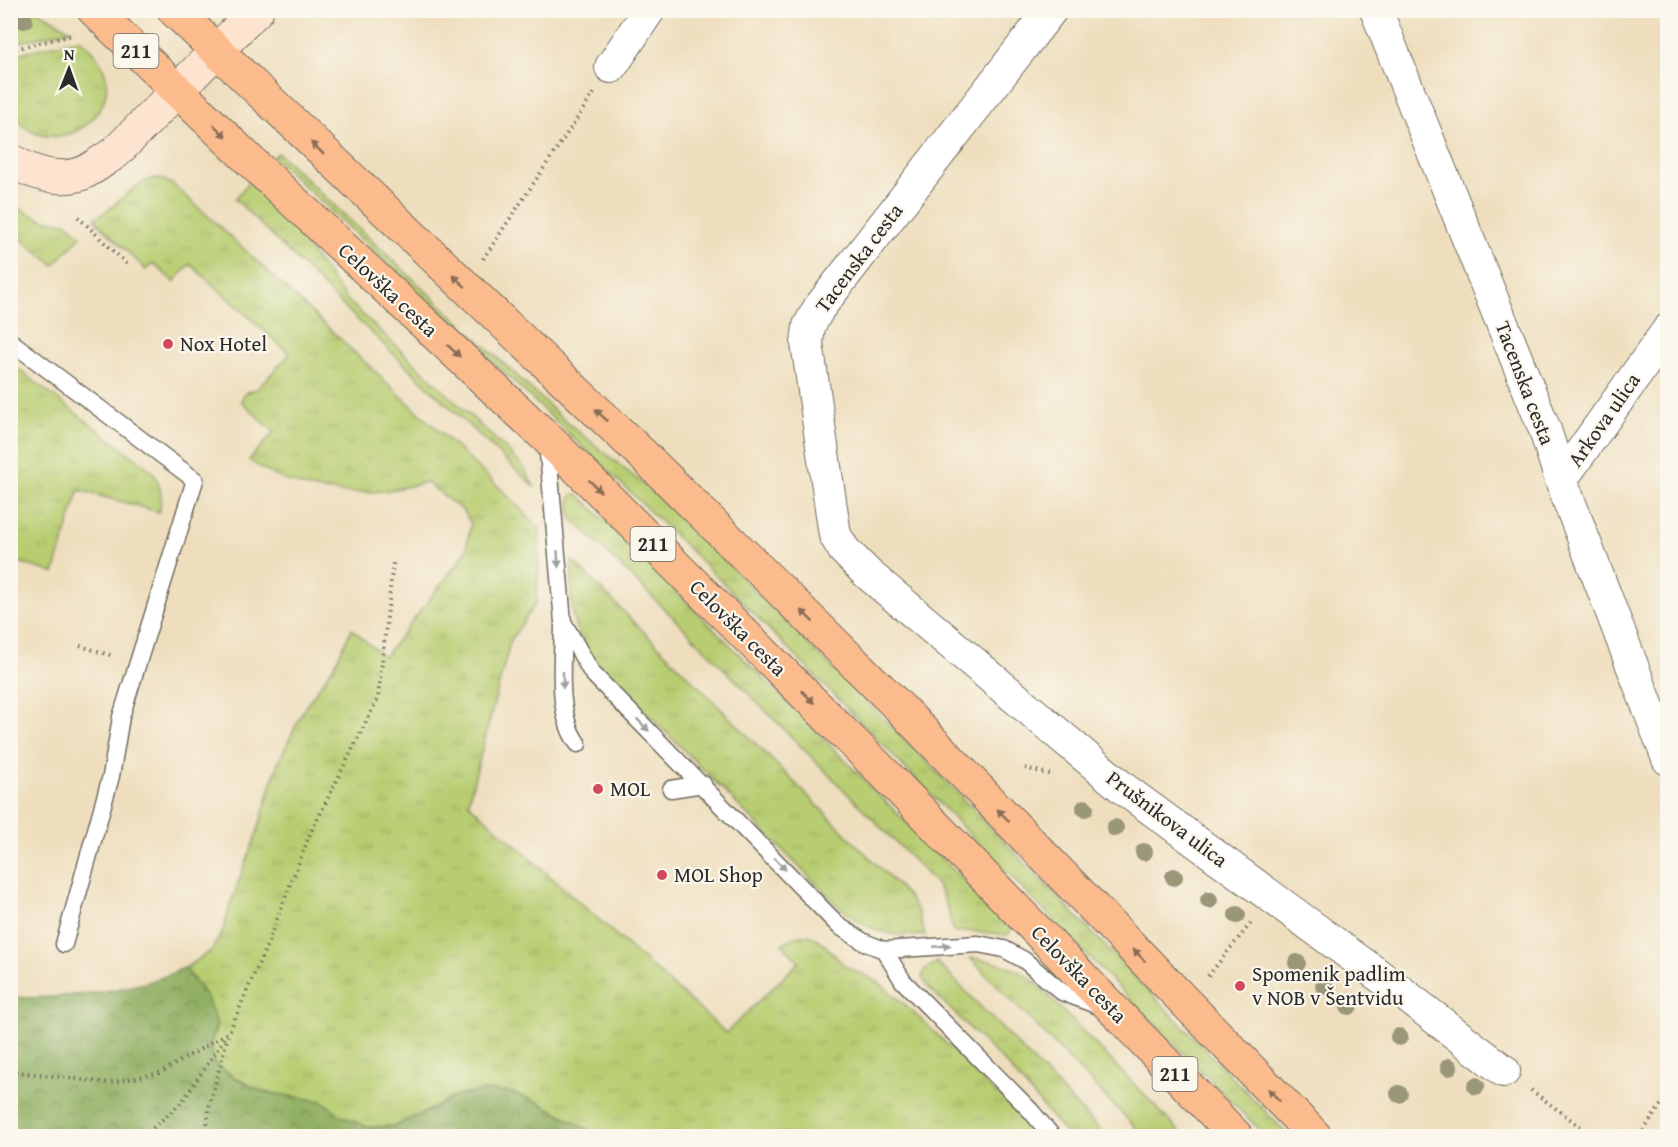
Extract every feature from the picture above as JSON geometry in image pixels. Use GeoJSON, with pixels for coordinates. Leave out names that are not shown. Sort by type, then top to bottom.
{"type":"FeatureCollection","features":[{"type":"Feature","properties":{"kind":"main road","name":"211"},"geometry":{"type":"LineString","coordinates":[[174,10],[643,455],[877,686],[1315,1137]]}},
{"type":"Feature","properties":{"kind":"main road","name":"Celovška cesta"},"geometry":{"type":"LineString","coordinates":[[88,22],[178,91],[547,438],[887,776],[1236,1137]]}},
{"type":"Feature","properties":{"kind":"street"},"geometry":{"type":"LineString","coordinates":[[10,160],[25,168],[52,176],[66,177],[84,172],[115,153],[257,10]]}},
{"type":"Feature","properties":{"kind":"street"},"geometry":{"type":"LineString","coordinates":[[611,67],[649,10]]}},
{"type":"Feature","properties":{"kind":"street","name":"Tacenska cesta"},"geometry":{"type":"LineString","coordinates":[[844,550],[835,535],[831,522],[807,343],[809,326],[819,308],[1051,10]]}},
{"type":"Feature","properties":{"kind":"street","name":"Tacenska cesta"},"geometry":{"type":"LineString","coordinates":[[1376,10],[1545,430],[1561,480],[1668,759]]}},
{"type":"Feature","properties":{"kind":"street","name":"Arkova ulica"},"geometry":{"type":"LineString","coordinates":[[1561,480],[1668,330]]}},
{"type":"Feature","properties":{"kind":"street","name":"Prušnikova ulica"},"geometry":{"type":"LineString","coordinates":[[844,550],[868,574],[1124,789],[1396,988],[1504,1071]]}},
{"type":"Feature","properties":{"kind":"lane"},"geometry":{"type":"LineString","coordinates":[[10,341],[195,480],[121,717],[111,776],[64,944]]}},
{"type":"Feature","properties":{"kind":"lane"},"geometry":{"type":"LineString","coordinates":[[547,438],[563,622],[562,702],[573,737],[578,744]]}},
{"type":"Feature","properties":{"kind":"lane"},"geometry":{"type":"LineString","coordinates":[[563,622],[592,673],[703,784],[839,926],[864,942],[884,951],[978,944],[1004,949],[1024,960],[1062,992],[1115,1012]]}},
{"type":"Feature","properties":{"kind":"lane"},"geometry":{"type":"LineString","coordinates":[[671,789],[703,784]]}},
{"type":"Feature","properties":{"kind":"lane"},"geometry":{"type":"LineString","coordinates":[[884,951],[903,981],[1030,1110],[1052,1137]]}},
{"type":"Feature","properties":{"kind":"path"},"geometry":{"type":"LineString","coordinates":[[10,50],[88,22]]}},
{"type":"Feature","properties":{"kind":"path"},"geometry":{"type":"LineString","coordinates":[[483,260],[611,67]]}},
{"type":"Feature","properties":{"kind":"path"},"geometry":{"type":"LineString","coordinates":[[78,217],[127,264]]}},
{"type":"Feature","properties":{"kind":"path"},"geometry":{"type":"LineString","coordinates":[[206,1137],[209,1107],[229,1032],[266,947],[310,834],[378,698],[393,563]]}},
{"type":"Feature","properties":{"kind":"path"},"geometry":{"type":"LineString","coordinates":[[80,646],[138,663]]}},
{"type":"Feature","properties":{"kind":"path"},"geometry":{"type":"LineString","coordinates":[[1208,976],[1273,897]]}},
{"type":"Feature","properties":{"kind":"path"},"geometry":{"type":"LineString","coordinates":[[10,1071],[109,1083],[160,1073],[229,1032]]}},
{"type":"Feature","properties":{"kind":"path"},"geometry":{"type":"LineString","coordinates":[[144,1137],[182,1102],[229,1032]]}},
{"type":"Feature","properties":{"kind":"path"},"geometry":{"type":"LineString","coordinates":[[1504,1071],[1593,1137]]}},
{"type":"Feature","properties":{"kind":"path"},"geometry":{"type":"LineString","coordinates":[[1640,1137],[1668,1094]]}},
{"type":"Feature","properties":{"kind":"green space"},"geometry":{"type":"Polygon","coordinates":[[[10,11],[38,11],[71,30],[11,44],[10,11]]]}},
{"type":"Feature","properties":{"kind":"green space"},"geometry":{"type":"Polygon","coordinates":[[[80,39],[101,63],[106,80],[105,96],[99,111],[89,123],[76,131],[60,136],[44,135],[28,129],[11,114],[11,55],[80,39]]]}},
{"type":"Feature","properties":{"kind":"green space"},"geometry":{"type":"Polygon","coordinates":[[[278,153],[564,420],[658,496],[712,548],[929,764],[1289,1136],[1266,1136],[701,561],[542,408],[273,157],[278,153]]]}},
{"type":"Feature","properties":{"kind":"green space"},"geometry":{"type":"Polygon","coordinates":[[[159,178],[172,184],[218,225],[503,491],[540,529],[537,601],[510,642],[468,803],[726,1033],[799,962],[782,944],[791,938],[808,935],[823,943],[843,964],[878,983],[898,999],[941,1038],[996,1094],[999,1093],[1037,1136],[600,1136],[540,1103],[513,1093],[455,1096],[395,1126],[367,1127],[340,1115],[322,1101],[263,1092],[214,1063],[210,1046],[217,1024],[206,996],[185,968],[211,951],[223,931],[230,905],[257,833],[278,763],[304,709],[335,664],[352,629],[384,657],[461,559],[466,550],[471,523],[463,511],[426,482],[380,491],[334,492],[290,482],[269,473],[249,460],[274,432],[241,401],[245,393],[257,389],[290,354],[190,264],[174,282],[153,263],[146,270],[95,218],[142,183],[159,178]]]}},
{"type":"Feature","properties":{"kind":"green space"},"geometry":{"type":"Polygon","coordinates":[[[249,182],[290,224],[346,299],[510,453],[523,467],[535,488],[341,304],[235,199],[249,182]]]}},
{"type":"Feature","properties":{"kind":"green space"},"geometry":{"type":"Polygon","coordinates":[[[11,202],[27,213],[44,220],[67,223],[81,236],[54,265],[11,231],[11,202]]]}},
{"type":"Feature","properties":{"kind":"green space"},"geometry":{"type":"Polygon","coordinates":[[[10,363],[152,471],[160,491],[159,512],[79,490],[54,573],[11,560],[10,363]]]}},
{"type":"Feature","properties":{"kind":"green space"},"geometry":{"type":"Polygon","coordinates":[[[575,494],[579,495],[688,603],[957,874],[1011,929],[1008,935],[971,931],[953,932],[944,899],[934,881],[685,629],[571,518],[569,502],[575,494]]]}},
{"type":"Feature","properties":{"kind":"green space"},"geometry":{"type":"Polygon","coordinates":[[[572,560],[907,895],[918,912],[925,935],[899,935],[877,930],[857,920],[837,905],[602,670],[586,649],[575,625],[571,601],[572,560]]]}},
{"type":"Feature","properties":{"kind":"green space"},"geometry":{"type":"Polygon","coordinates":[[[970,958],[1004,965],[1035,982],[1184,1136],[1144,1136],[970,958]]]}},
{"type":"Feature","properties":{"kind":"green space"},"geometry":{"type":"Polygon","coordinates":[[[937,962],[1106,1136],[1068,1136],[1008,1066],[927,986],[922,976],[925,970],[937,962]]]}},
{"type":"Feature","properties":{"kind":"green space"},"geometry":{"type":"Polygon","coordinates":[[[185,968],[206,996],[217,1024],[210,1046],[214,1063],[263,1092],[322,1101],[340,1115],[367,1127],[395,1126],[455,1096],[489,1090],[513,1093],[540,1103],[600,1136],[11,1136],[11,997],[59,997],[110,990],[147,983],[185,968]]]}},
{"type":"Feature","properties":{"kind":"place","name":"Nox Hotel"},"geometry":{"type":"Point","coordinates":[168,344]}},
{"type":"Feature","properties":{"kind":"place","name":"MOL"},"geometry":{"type":"Point","coordinates":[598,789]}},
{"type":"Feature","properties":{"kind":"place","name":"MOL Shop"},"geometry":{"type":"Point","coordinates":[662,875]}},
{"type":"Feature","properties":{"kind":"place","name":"Spomenik padlim v NOB v Šentvidu"},"geometry":{"type":"Point","coordinates":[1240,986]}}]}
